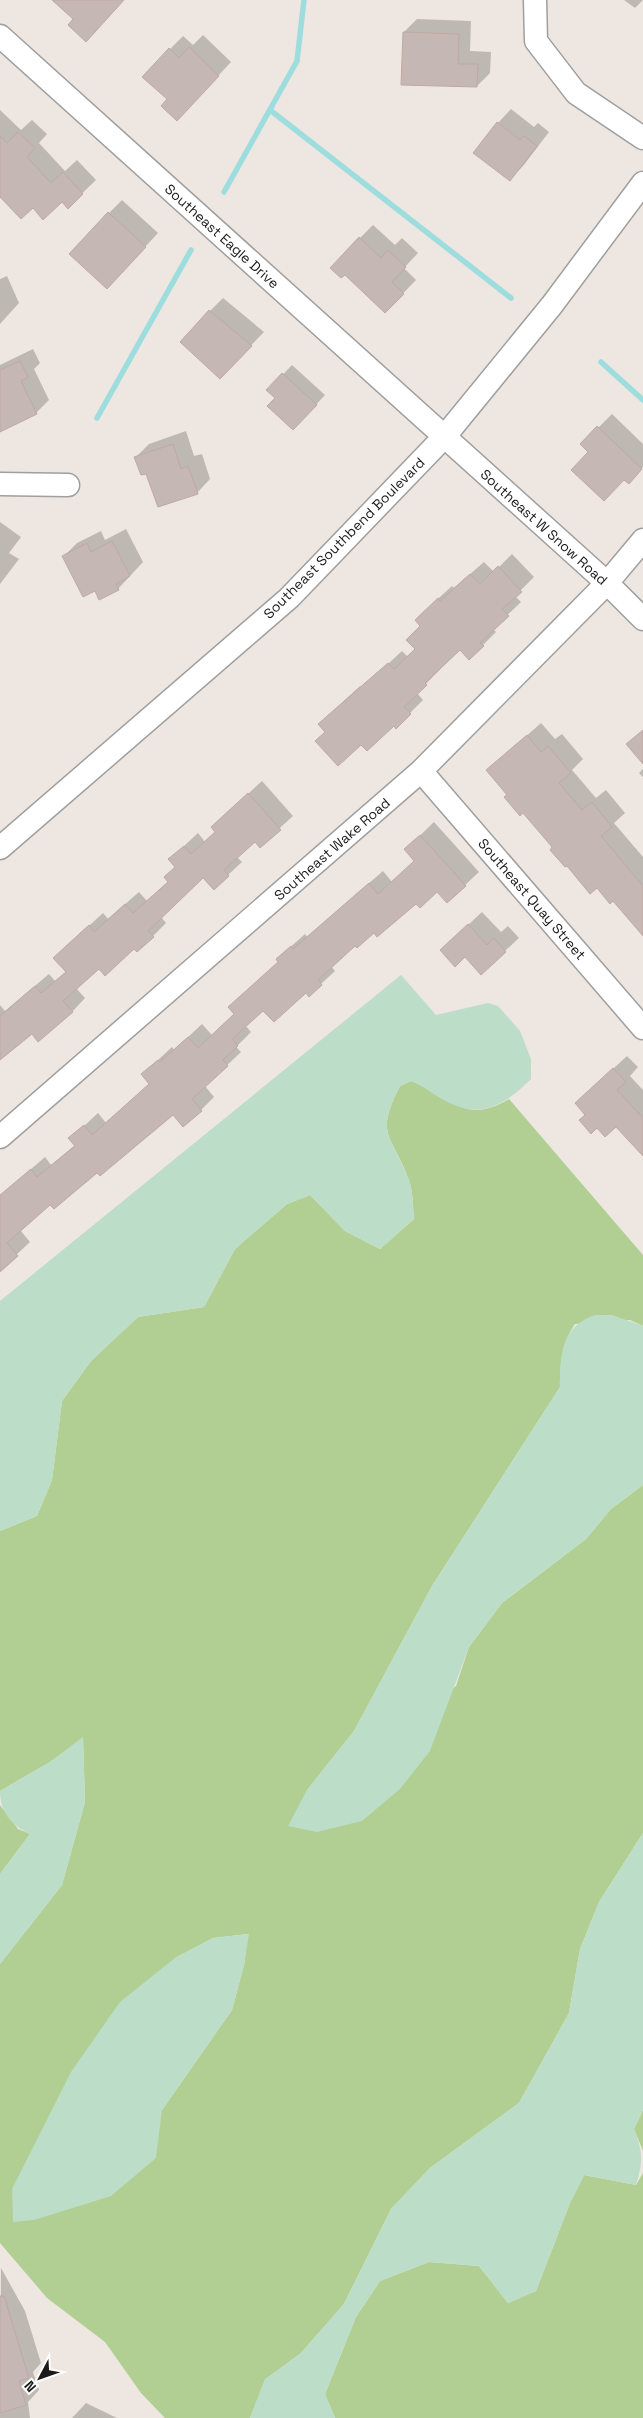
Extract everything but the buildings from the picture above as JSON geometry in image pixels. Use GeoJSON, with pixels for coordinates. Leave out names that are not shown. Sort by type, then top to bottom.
{"type":"FeatureCollection","features":[{"type":"Feature","properties":{"kind":"street"},"geometry":{"type":"LineString","coordinates":[[535,0],[536,41],[576,93],[643,138]]}},
{"type":"Feature","properties":{"kind":"street","name":"Southeast Eagle Drive"},"geometry":{"type":"LineString","coordinates":[[0,36],[445,436]]}},
{"type":"Feature","properties":{"kind":"street","name":"Southeast Southbend Boulevard"},"geometry":{"type":"LineString","coordinates":[[0,848],[288,598],[445,436],[552,305],[643,183]]}},
{"type":"Feature","properties":{"kind":"street","name":"Southeast W Snow Road"},"geometry":{"type":"LineString","coordinates":[[445,436],[607,583],[643,619]]}},
{"type":"Feature","properties":{"kind":"street"},"geometry":{"type":"LineString","coordinates":[[0,484],[68,484]]}},
{"type":"Feature","properties":{"kind":"street","name":"Southeast Wake Road"},"geometry":{"type":"LineString","coordinates":[[0,1137],[421,771],[607,583],[643,540]]}},
{"type":"Feature","properties":{"kind":"street","name":"Southeast Quay Street"},"geometry":{"type":"LineString","coordinates":[[421,771],[643,1028]]}},
{"type":"Feature","properties":{"kind":"green space"},"geometry":{"type":"Polygon","coordinates":[[[401,975],[436,1015],[488,1003],[498,1006],[520,1031],[531,1059],[531,1079],[505,1101],[475,1110],[452,1104],[411,1081],[400,1086],[388,1115],[387,1126],[388,1135],[409,1180],[414,1219],[380,1249],[345,1231],[310,1195],[287,1204],[235,1249],[204,1307],[138,1317],[91,1361],[62,1401],[52,1480],[37,1516],[0,1531],[0,1301],[401,975]]]}},
{"type":"Feature","properties":{"kind":"green space"},"geometry":{"type":"Polygon","coordinates":[[[411,1081],[458,1106],[469,1109],[480,1110],[494,1107],[509,1099],[643,1255],[643,1326],[630,1320],[575,1324],[567,1338],[563,1354],[560,1387],[432,1586],[354,1731],[307,1790],[456,1686],[469,1647],[502,1603],[586,1539],[611,1509],[643,1485],[643,1833],[599,1902],[580,1949],[569,2013],[519,2103],[430,2168],[391,2209],[344,2304],[301,2353],[265,2380],[250,2418],[165,2418],[141,2393],[105,2342],[47,2298],[0,2243],[0,1964],[62,1885],[85,1802],[83,1738],[50,1762],[0,1791],[0,1531],[37,1516],[52,1480],[62,1401],[91,1361],[138,1317],[204,1307],[235,1249],[287,1204],[310,1195],[345,1231],[380,1249],[414,1219],[409,1180],[388,1135],[387,1126],[392,1103],[400,1086],[411,1081]],[[248,1934],[213,1938],[175,1958],[162,2110],[232,2010],[244,1965],[248,1934]]]}},
{"type":"Feature","properties":{"kind":"green space"},"geometry":{"type":"Polygon","coordinates":[[[595,1315],[612,1315],[643,1326],[643,1485],[611,1509],[586,1539],[502,1603],[469,1647],[430,1751],[400,1789],[362,1821],[317,1832],[288,1826],[307,1790],[354,1731],[432,1586],[560,1387],[562,1353],[569,1334],[575,1326],[595,1315]]]}},
{"type":"Feature","properties":{"kind":"green space"},"geometry":{"type":"Polygon","coordinates":[[[83,1737],[85,1802],[62,1885],[0,1964],[0,1874],[30,1834],[18,1827],[8,1817],[2,1805],[0,1791],[50,1762],[83,1737]]]}},
{"type":"Feature","properties":{"kind":"green space"},"geometry":{"type":"Polygon","coordinates":[[[0,1805],[18,1829],[30,1834],[0,1874],[0,1805]]]}},
{"type":"Feature","properties":{"kind":"green space"},"geometry":{"type":"Polygon","coordinates":[[[643,1833],[643,2110],[634,2129],[641,2157],[636,2185],[584,2175],[570,2203],[536,2291],[508,2303],[479,2266],[429,2262],[380,2281],[356,2317],[325,2394],[335,2418],[250,2418],[265,2379],[301,2353],[344,2304],[391,2209],[430,2168],[519,2103],[569,2013],[580,1949],[599,1902],[643,1833]]]}},
{"type":"Feature","properties":{"kind":"green space"},"geometry":{"type":"Polygon","coordinates":[[[249,1934],[244,1965],[232,2010],[162,2110],[156,2158],[111,2196],[34,2220],[13,2222],[12,2189],[71,2072],[120,2002],[175,1958],[213,1938],[249,1934]]]}},
{"type":"Feature","properties":{"kind":"green space"},"geometry":{"type":"Polygon","coordinates":[[[643,2110],[643,2151],[634,2129],[643,2110]]]}},
{"type":"Feature","properties":{"kind":"green space"},"geometry":{"type":"Polygon","coordinates":[[[643,2173],[643,2418],[335,2418],[325,2394],[356,2317],[380,2281],[429,2262],[479,2266],[508,2303],[536,2291],[570,2203],[584,2175],[636,2185],[643,2173]]]}},
{"type":"Feature","properties":{"kind":"waterway"},"geometry":{"type":"LineString","coordinates":[[224,192],[297,61],[304,0]]}},
{"type":"Feature","properties":{"kind":"waterway"},"geometry":{"type":"LineString","coordinates":[[270,110],[511,298]]}},
{"type":"Feature","properties":{"kind":"waterway"},"geometry":{"type":"LineString","coordinates":[[97,418],[191,250]]}},
{"type":"Feature","properties":{"kind":"waterway"},"geometry":{"type":"LineString","coordinates":[[601,362],[643,400]]}}]}
